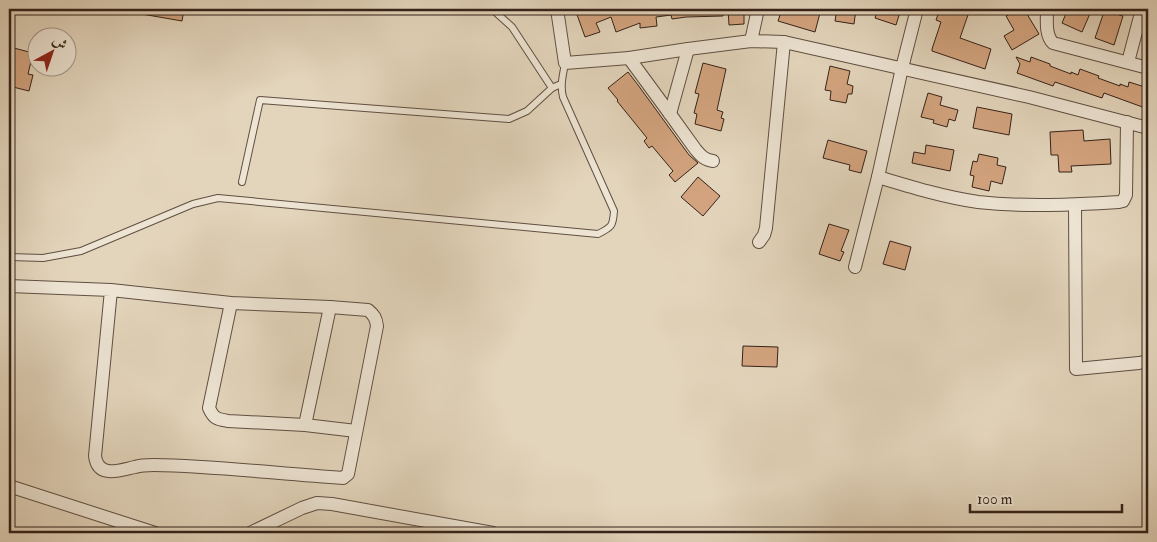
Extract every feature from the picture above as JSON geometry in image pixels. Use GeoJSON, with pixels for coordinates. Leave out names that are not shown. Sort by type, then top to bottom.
{"type":"FeatureCollection","features":[{"type":"Feature","properties":{"kind":"street"},"geometry":{"type":"LineString","coordinates":[[557,9],[564,64],[629,58],[751,41],[784,42],[1029,96],[1148,128]]}},
{"type":"Feature","properties":{"kind":"street"},"geometry":{"type":"LineString","coordinates":[[751,41],[758,9]]}},
{"type":"Feature","properties":{"kind":"street"},"geometry":{"type":"LineString","coordinates":[[856,266],[917,9]]}},
{"type":"Feature","properties":{"kind":"street"},"geometry":{"type":"LineString","coordinates":[[1047,9],[1048,35],[1053,43],[1148,68]]}},
{"type":"Feature","properties":{"kind":"street"},"geometry":{"type":"LineString","coordinates":[[1128,62],[1142,9]]}},
{"type":"Feature","properties":{"kind":"street"},"geometry":{"type":"LineString","coordinates":[[759,242],[766,228],[784,42]]}},
{"type":"Feature","properties":{"kind":"street"},"geometry":{"type":"LineString","coordinates":[[670,114],[688,49]]}},
{"type":"Feature","properties":{"kind":"street"},"geometry":{"type":"LineString","coordinates":[[629,58],[700,156],[713,161]]}},
{"type":"Feature","properties":{"kind":"street"},"geometry":{"type":"LineString","coordinates":[[878,177],[939,195],[978,202],[1016,205],[1119,202],[1125,199],[1126,195],[1127,122]]}},
{"type":"Feature","properties":{"kind":"street"},"geometry":{"type":"LineString","coordinates":[[1075,204],[1076,369],[1144,362]]}},
{"type":"Feature","properties":{"kind":"street"},"geometry":{"type":"LineString","coordinates":[[9,286],[111,290],[231,303],[368,310],[373,314],[377,326],[348,474],[343,478],[168,465],[143,465],[121,471],[104,471],[96,463],[95,456],[111,290]]}},
{"type":"Feature","properties":{"kind":"street"},"geometry":{"type":"LineString","coordinates":[[231,303],[209,408],[213,415],[218,419],[228,421],[305,425],[356,431]]}},
{"type":"Feature","properties":{"kind":"street"},"geometry":{"type":"LineString","coordinates":[[305,425],[330,307]]}},
{"type":"Feature","properties":{"kind":"street"},"geometry":{"type":"LineString","coordinates":[[9,486],[118,527],[155,533]]}},
{"type":"Feature","properties":{"kind":"street"},"geometry":{"type":"LineString","coordinates":[[250,533],[302,508],[317,504],[332,504],[466,531],[493,533]]}},
{"type":"Feature","properties":{"kind":"lane"},"geometry":{"type":"LineString","coordinates":[[492,9],[512,27],[552,88]]}},
{"type":"Feature","properties":{"kind":"lane"},"geometry":{"type":"LineString","coordinates":[[9,257],[43,258],[81,251],[193,204],[218,198],[598,234],[609,229],[613,223],[614,211],[562,97],[561,84],[564,64]]}},
{"type":"Feature","properties":{"kind":"lane"},"geometry":{"type":"LineString","coordinates":[[242,182],[260,100],[509,119],[527,111],[552,88],[561,84]]}},
{"type":"Feature","properties":{"kind":"building"},"geometry":{"type":"Polygon","coordinates":[[[137,9],[184,9],[182,21],[136,13],[137,9]]]}},
{"type":"Feature","properties":{"kind":"building"},"geometry":{"type":"Polygon","coordinates":[[[575,9],[597,9],[598,11],[606,9],[723,9],[723,16],[672,19],[671,15],[656,17],[657,26],[640,28],[640,23],[616,32],[611,17],[596,23],[600,32],[585,37],[575,9]]]}},
{"type":"Feature","properties":{"kind":"building"},"geometry":{"type":"Polygon","coordinates":[[[728,9],[744,9],[744,24],[729,25],[728,9]]]}},
{"type":"Feature","properties":{"kind":"building"},"geometry":{"type":"Polygon","coordinates":[[[782,9],[821,9],[815,32],[778,21],[782,9]]]}},
{"type":"Feature","properties":{"kind":"building"},"geometry":{"type":"Polygon","coordinates":[[[837,9],[856,9],[854,24],[835,21],[837,9]]]}},
{"type":"Feature","properties":{"kind":"building"},"geometry":{"type":"Polygon","coordinates":[[[878,9],[901,9],[896,25],[875,18],[878,9]]]}},
{"type":"Feature","properties":{"kind":"building"},"geometry":{"type":"Polygon","coordinates":[[[940,9],[970,9],[960,38],[991,49],[985,69],[932,51],[941,22],[936,20],[940,9]]]}},
{"type":"Feature","properties":{"kind":"building"},"geometry":{"type":"Polygon","coordinates":[[[1019,9],[1024,9],[1039,34],[1012,50],[1004,36],[1014,30],[1006,16],[1019,9]]]}},
{"type":"Feature","properties":{"kind":"building"},"geometry":{"type":"Polygon","coordinates":[[[1068,9],[1092,9],[1082,32],[1062,23],[1068,9]]]}},
{"type":"Feature","properties":{"kind":"building"},"geometry":{"type":"Polygon","coordinates":[[[1105,9],[1121,9],[1119,15],[1123,16],[1114,45],[1095,38],[1105,9]]]}},
{"type":"Feature","properties":{"kind":"building"},"geometry":{"type":"Polygon","coordinates":[[[10,47],[28,52],[28,78],[32,78],[29,91],[9,86],[11,63],[9,62],[10,47]]]}},
{"type":"Feature","properties":{"kind":"building"},"geometry":{"type":"Polygon","coordinates":[[[1016,57],[1030,62],[1031,57],[1071,74],[1071,72],[1078,75],[1080,69],[1120,86],[1120,84],[1128,87],[1129,82],[1148,88],[1148,109],[1104,93],[1102,98],[1055,82],[1053,86],[1017,73],[1020,64],[1016,57]]]}},
{"type":"Feature","properties":{"kind":"building"},"geometry":{"type":"Polygon","coordinates":[[[703,63],[726,69],[717,110],[723,112],[721,118],[724,119],[721,131],[695,124],[697,114],[694,113],[699,94],[695,93],[703,63]]]}},
{"type":"Feature","properties":{"kind":"building"},"geometry":{"type":"Polygon","coordinates":[[[830,66],[850,71],[847,84],[853,86],[852,94],[848,94],[846,103],[830,100],[831,91],[825,90],[830,66]]]}},
{"type":"Feature","properties":{"kind":"building"},"geometry":{"type":"Polygon","coordinates":[[[628,72],[689,155],[698,163],[675,182],[669,175],[673,171],[652,146],[649,148],[644,141],[647,138],[608,88],[628,72]]]}},
{"type":"Feature","properties":{"kind":"building"},"geometry":{"type":"Polygon","coordinates":[[[928,93],[942,97],[940,105],[958,110],[955,121],[949,119],[947,127],[933,123],[934,120],[921,117],[928,93]]]}},
{"type":"Feature","properties":{"kind":"building"},"geometry":{"type":"Polygon","coordinates":[[[977,107],[1012,114],[1009,135],[973,128],[977,107]]]}},
{"type":"Feature","properties":{"kind":"building"},"geometry":{"type":"Polygon","coordinates":[[[1083,130],[1084,141],[1110,139],[1111,164],[1071,166],[1072,172],[1059,172],[1058,155],[1051,155],[1050,132],[1083,130]]]}},
{"type":"Feature","properties":{"kind":"building"},"geometry":{"type":"Polygon","coordinates":[[[828,140],[867,151],[861,173],[849,170],[850,165],[823,158],[828,140]]]}},
{"type":"Feature","properties":{"kind":"building"},"geometry":{"type":"Polygon","coordinates":[[[926,145],[954,150],[950,171],[912,163],[914,152],[925,154],[926,145]]]}},
{"type":"Feature","properties":{"kind":"building"},"geometry":{"type":"Polygon","coordinates":[[[979,154],[998,158],[997,165],[1006,167],[1002,184],[991,181],[989,191],[972,187],[974,176],[970,175],[973,161],[977,162],[979,154]]]}},
{"type":"Feature","properties":{"kind":"building"},"geometry":{"type":"Polygon","coordinates":[[[698,177],[720,196],[703,216],[681,197],[698,177]]]}},
{"type":"Feature","properties":{"kind":"building"},"geometry":{"type":"Polygon","coordinates":[[[829,224],[849,230],[841,251],[844,252],[840,261],[819,254],[829,224]]]}},
{"type":"Feature","properties":{"kind":"building"},"geometry":{"type":"Polygon","coordinates":[[[890,241],[911,247],[905,270],[883,264],[890,241]]]}},
{"type":"Feature","properties":{"kind":"building"},"geometry":{"type":"Polygon","coordinates":[[[743,346],[778,347],[777,367],[742,366],[743,346]]]}}]}
